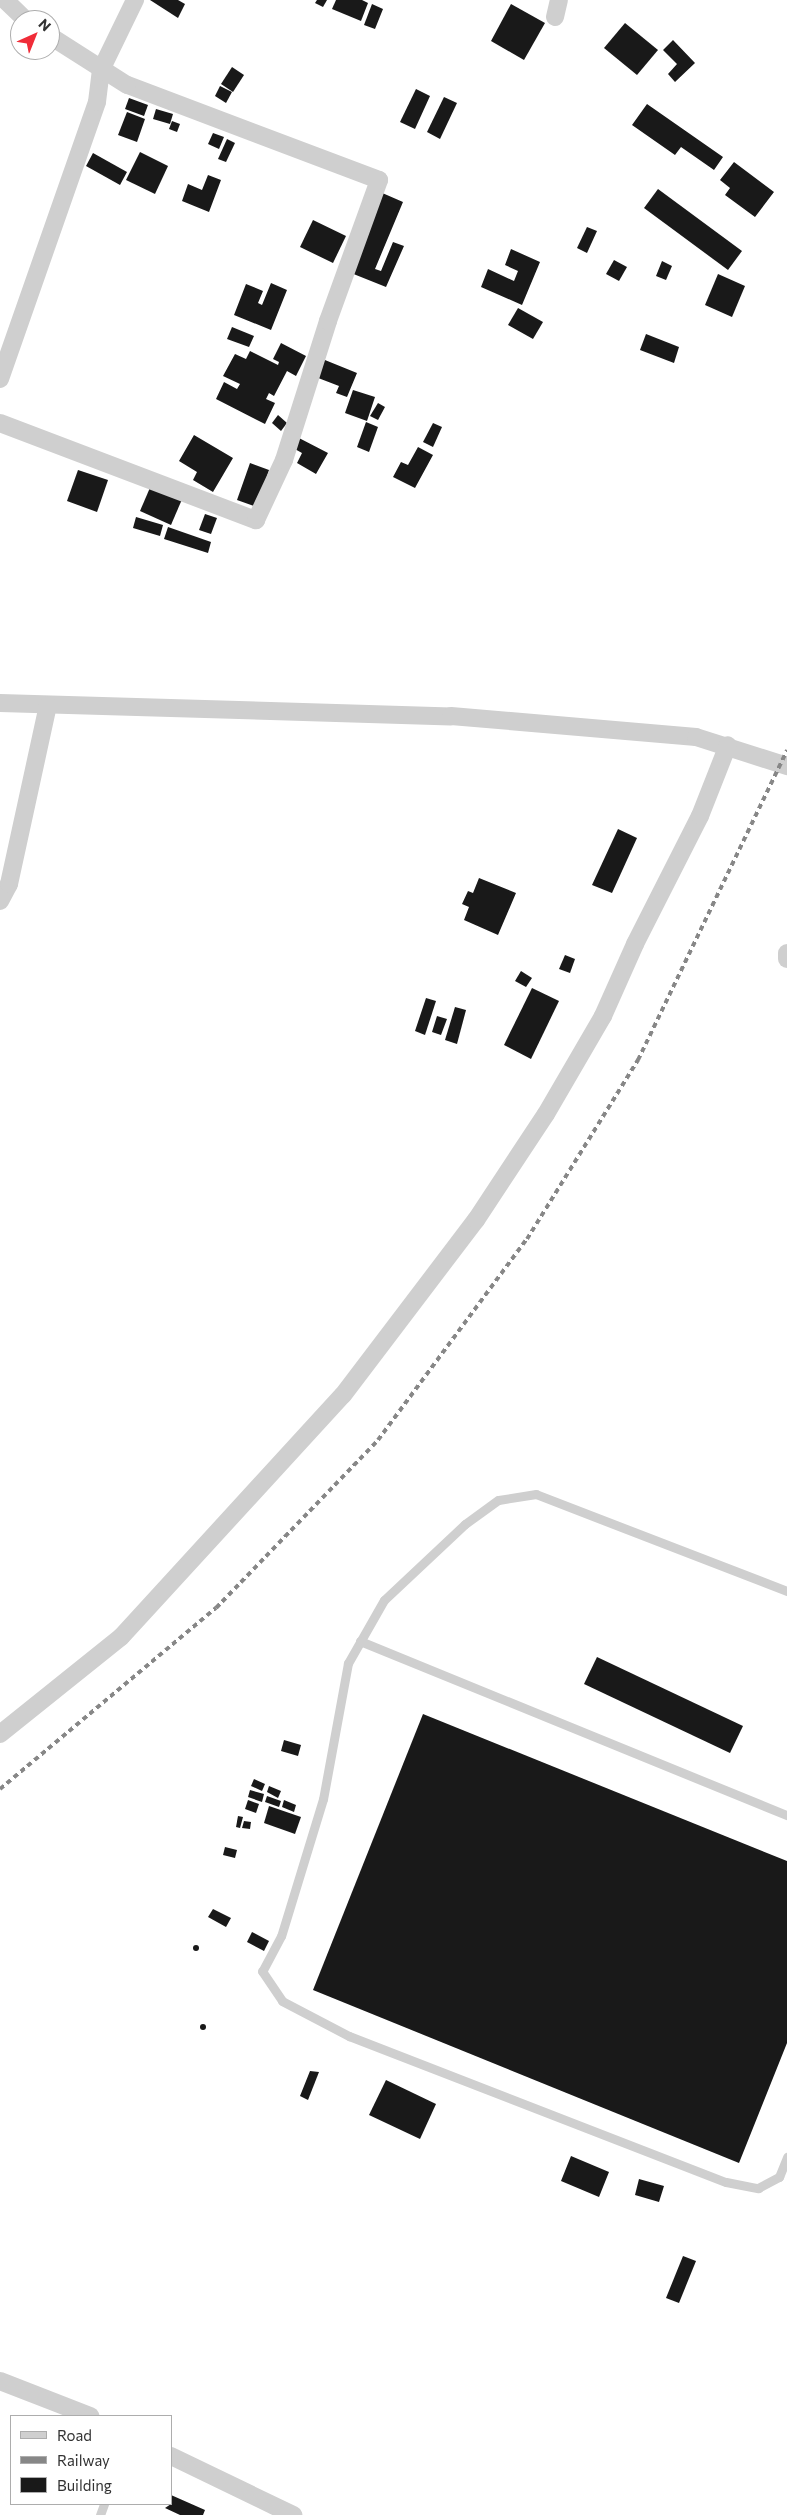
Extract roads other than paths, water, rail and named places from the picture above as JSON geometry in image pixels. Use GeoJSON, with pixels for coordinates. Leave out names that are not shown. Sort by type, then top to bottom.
{"type":"FeatureCollection","features":[{"type":"Feature","properties":{"kind":"street"},"geometry":{"type":"LineString","coordinates":[[4,0],[15,10]]}},
{"type":"Feature","properties":{"kind":"street"},"geometry":{"type":"LineString","coordinates":[[0,378],[97,102],[101,70],[135,0]]}},
{"type":"Feature","properties":{"kind":"street"},"geometry":{"type":"LineString","coordinates":[[555,17],[559,0]]}},
{"type":"Feature","properties":{"kind":"street"},"geometry":{"type":"LineString","coordinates":[[0,423],[256,520],[284,460],[328,321],[379,180],[127,85],[60,43]]}},
{"type":"Feature","properties":{"kind":"street"},"geometry":{"type":"LineString","coordinates":[[0,703],[451,716],[696,737],[728,745],[787,766]]}},
{"type":"Feature","properties":{"kind":"street"},"geometry":{"type":"LineString","coordinates":[[0,901],[9,884],[48,705]]}},
{"type":"Feature","properties":{"kind":"street"},"geometry":{"type":"LineString","coordinates":[[0,1734],[121,1638],[343,1395],[470,1227],[541,1122],[603,1016],[635,944],[700,816],[728,745]]}},
{"type":"Feature","properties":{"kind":"street"},"geometry":{"type":"LineString","coordinates":[[787,953],[787,959]]}},
{"type":"Feature","properties":{"kind":"street"},"geometry":{"type":"LineString","coordinates":[[0,2380],[88,2415]]}},
{"type":"Feature","properties":{"kind":"street"},"geometry":{"type":"LineString","coordinates":[[172,2456],[293,2515]]}},
{"type":"Feature","properties":{"kind":"lane"},"geometry":{"type":"LineString","coordinates":[[787,1591],[536,1494],[498,1500],[465,1524],[384,1600],[348,1663],[323,1798],[281,1936],[262,1971],[282,2001],[349,2036],[726,2182],[758,2188],[779,2177],[787,2157]]}},
{"type":"Feature","properties":{"kind":"lane"},"geometry":{"type":"LineString","coordinates":[[360,1641],[787,1814]]}},
{"type":"Feature","properties":{"kind":"railway"},"geometry":{"type":"LineString","coordinates":[[0,1789],[216,1608],[378,1440],[527,1239],[638,1060],[787,750]]}}]}
